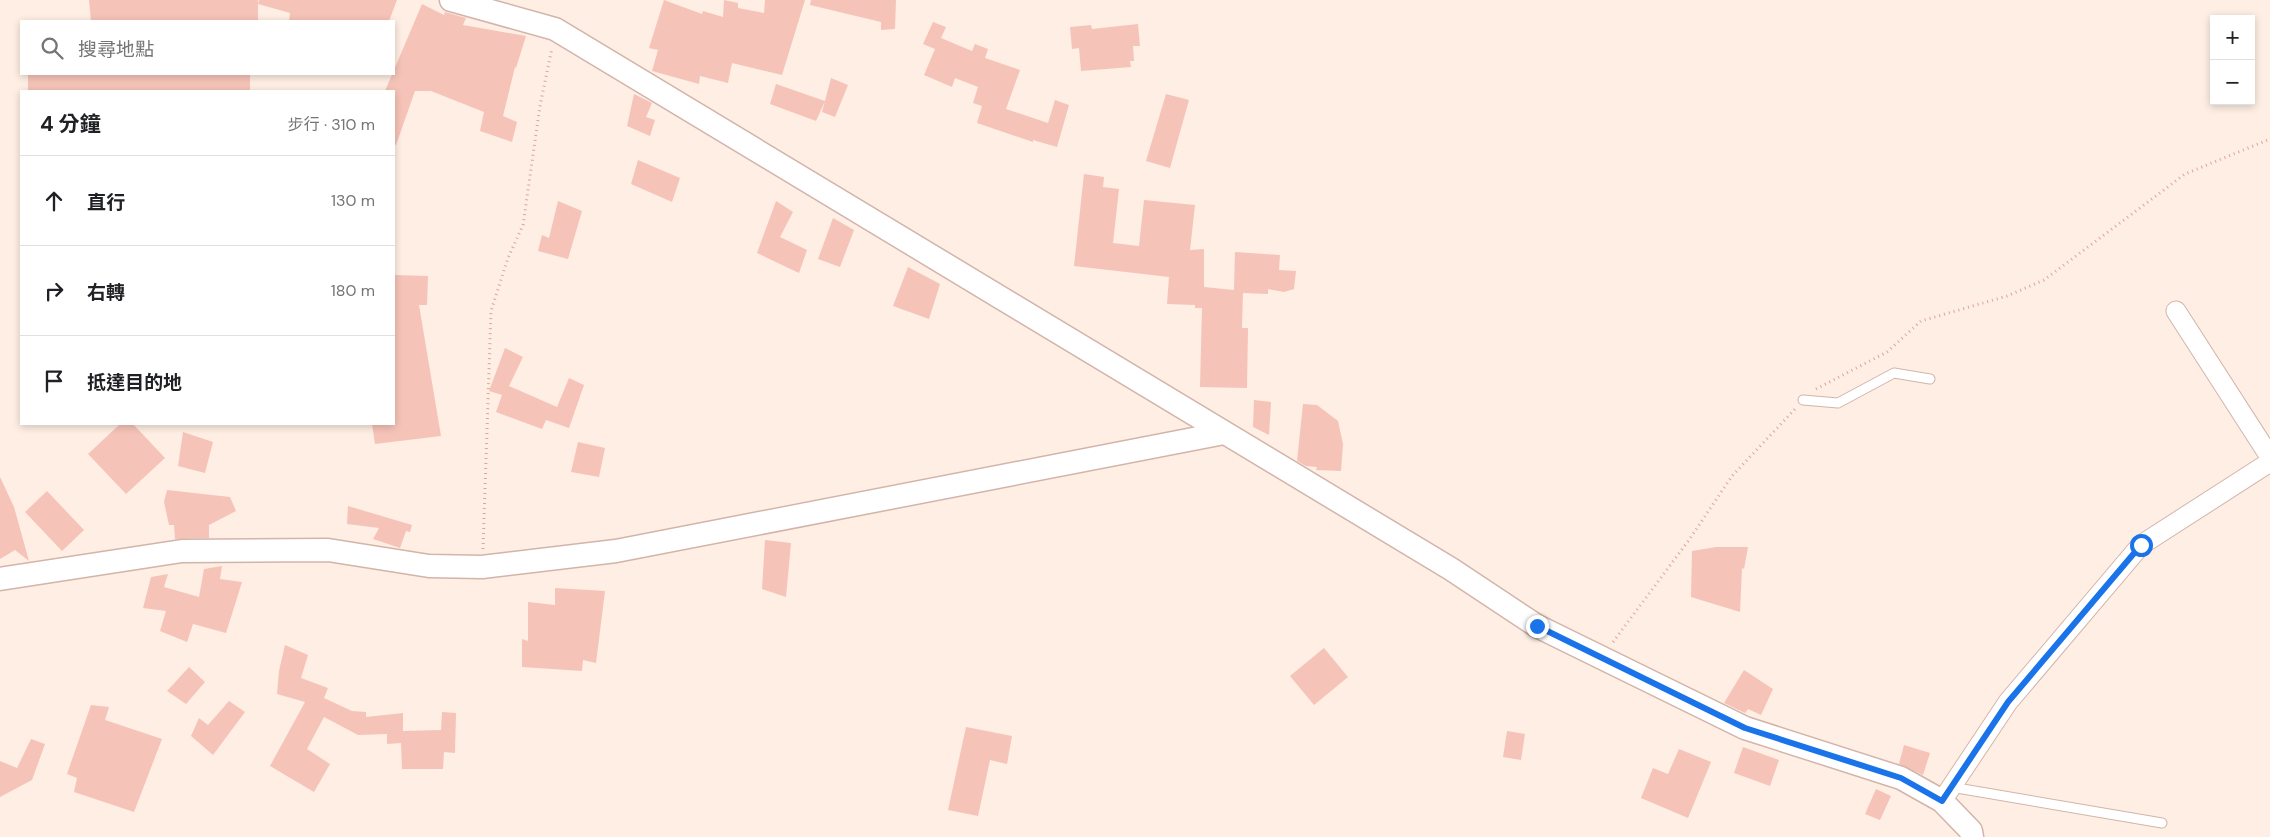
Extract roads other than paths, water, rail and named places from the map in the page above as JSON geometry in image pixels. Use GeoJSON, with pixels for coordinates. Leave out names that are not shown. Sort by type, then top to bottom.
{"type":"FeatureCollection","features":[{"type":"Feature","properties":{"kind":"street"},"geometry":{"type":"LineString","coordinates":[[451,0],[555,29],[1451,569],[1537,626],[1745,728],[1947,794],[1971,832],[1972,837]]}},
{"type":"Feature","properties":{"kind":"street"},"geometry":{"type":"LineString","coordinates":[[2176,311],[2270,457]]}},
{"type":"Feature","properties":{"kind":"street"},"geometry":{"type":"LineString","coordinates":[[0,579],[182,551],[328,550],[429,566],[482,567],[616,552],[1224,433]]}},
{"type":"Feature","properties":{"kind":"street"},"geometry":{"type":"LineString","coordinates":[[1947,794],[2008,702],[2141,545],[2270,462]]}},
{"type":"Feature","properties":{"kind":"lane"},"geometry":{"type":"LineString","coordinates":[[1803,400],[1838,403],[1894,374],[1930,379]]}},
{"type":"Feature","properties":{"kind":"lane"},"geometry":{"type":"LineString","coordinates":[[1947,794],[2162,823]]}}]}
